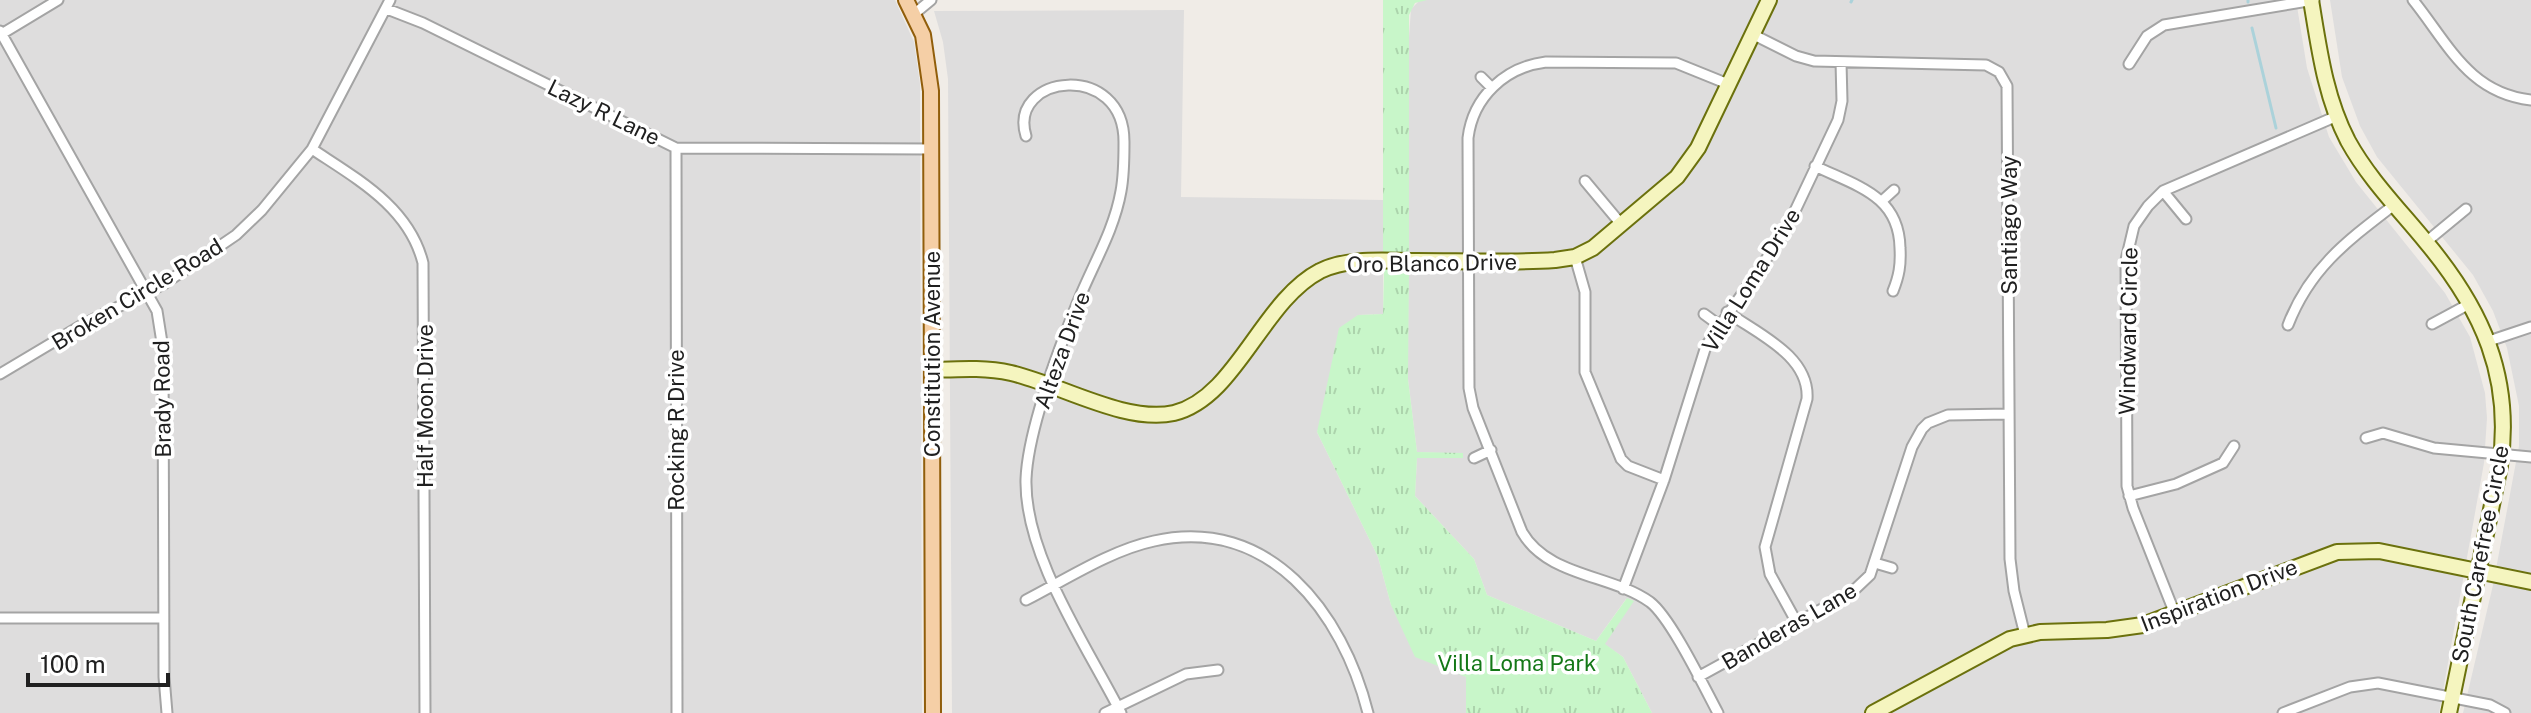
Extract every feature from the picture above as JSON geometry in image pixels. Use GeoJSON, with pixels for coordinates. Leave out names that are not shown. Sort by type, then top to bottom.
{"type":"FeatureCollection","features":[{"type":"Feature","properties":{"kind":"main road","name":"Constitution Avenue"},"geometry":{"type":"LineString","coordinates":[[906,0],[923,35],[930,72],[933,713]]}},
{"type":"Feature","properties":{"kind":"street"},"geometry":{"type":"LineString","coordinates":[[1,33],[58,0]]}},
{"type":"Feature","properties":{"kind":"street"},"geometry":{"type":"LineString","coordinates":[[914,14],[931,0]]}},
{"type":"Feature","properties":{"kind":"street","name":"Oro Blanco Drive"},"geometry":{"type":"LineString","coordinates":[[932,370],[995,370],[1049,384],[1140,415],[1178,412],[1209,394],[1287,297],[1320,272],[1353,262],[1542,261],[1575,257],[1593,248],[1686,168],[1769,0]]}},
{"type":"Feature","properties":{"kind":"street"},"geometry":{"type":"LineString","coordinates":[[2129,64],[2147,36],[2164,25],[2312,0]]}},
{"type":"Feature","properties":{"kind":"street","name":"South Carefree Circle"},"geometry":{"type":"LineString","coordinates":[[2312,0],[2323,73],[2337,116],[2361,163],[2471,303],[2489,341],[2502,405],[2502,455],[2449,713]]}},
{"type":"Feature","properties":{"kind":"street"},"geometry":{"type":"LineString","coordinates":[[2413,0],[2472,76],[2504,95],[2531,100]]}},
{"type":"Feature","properties":{"kind":"street","name":"Lazy R Lane"},"geometry":{"type":"LineString","coordinates":[[389,4],[676,148],[931,149]]}},
{"type":"Feature","properties":{"kind":"street","name":"Broken Circle Road"},"geometry":{"type":"LineString","coordinates":[[0,374],[82,325],[148,292],[236,235],[262,210],[312,149],[389,4]]}},
{"type":"Feature","properties":{"kind":"street","name":"Brady Road"},"geometry":{"type":"LineString","coordinates":[[1,33],[157,311],[163,349],[163,618],[167,713]]}},
{"type":"Feature","properties":{"kind":"street","name":"Santiago Way"},"geometry":{"type":"LineString","coordinates":[[1752,34],[1805,59],[1978,63],[1993,67],[2007,86],[2010,559],[2025,635]]}},
{"type":"Feature","properties":{"kind":"street"},"geometry":{"type":"LineString","coordinates":[[1718,713],[1659,610],[1644,598],[1550,560],[1533,548],[1522,532],[1473,408],[1469,388],[1469,127],[1477,107],[1492,88],[1519,68],[1546,62],[1676,63],[1728,84]]}},
{"type":"Feature","properties":{"kind":"street","name":"Villa Loma Drive"},"geometry":{"type":"LineString","coordinates":[[1623,589],[1664,480],[1706,346],[1778,242],[1840,111],[1841,62]]}},
{"type":"Feature","properties":{"kind":"street"},"geometry":{"type":"LineString","coordinates":[[1481,77],[1492,88]]}},
{"type":"Feature","properties":{"kind":"street","name":"Alteza Drive"},"geometry":{"type":"LineString","coordinates":[[1026,136],[1023,123],[1034,100],[1049,88],[1069,84],[1090,88],[1109,99],[1120,116],[1124,137],[1123,176],[1114,217],[1075,309],[1049,384],[1031,442],[1026,493],[1033,532],[1054,585],[1119,710]]}},
{"type":"Feature","properties":{"kind":"street","name":"Windward Circle"},"geometry":{"type":"LineString","coordinates":[[2175,614],[2129,496],[2126,464],[2127,249],[2140,216],[2163,191],[2337,116]]}},
{"type":"Feature","properties":{"kind":"street","name":"Rocking R Drive"},"geometry":{"type":"LineString","coordinates":[[676,148],[677,713]]}},
{"type":"Feature","properties":{"kind":"street","name":"Half Moon Drive"},"geometry":{"type":"LineString","coordinates":[[312,149],[366,185],[402,218],[419,246],[423,263],[425,713]]}},
{"type":"Feature","properties":{"kind":"street"},"geometry":{"type":"LineString","coordinates":[[1815,166],[1883,200],[1893,215],[1900,235],[1900,273],[1893,291]]}},
{"type":"Feature","properties":{"kind":"street"},"geometry":{"type":"LineString","coordinates":[[1585,181],[1621,224]]}},
{"type":"Feature","properties":{"kind":"street"},"geometry":{"type":"LineString","coordinates":[[1883,200],[1894,190]]}},
{"type":"Feature","properties":{"kind":"street"},"geometry":{"type":"LineString","coordinates":[[2163,191],[2186,219]]}},
{"type":"Feature","properties":{"kind":"street"},"geometry":{"type":"LineString","coordinates":[[2288,325],[2304,288],[2329,257],[2394,205]]}},
{"type":"Feature","properties":{"kind":"street"},"geometry":{"type":"LineString","coordinates":[[2426,242],[2466,209]]}},
{"type":"Feature","properties":{"kind":"street"},"geometry":{"type":"LineString","coordinates":[[1575,257],[1584,285],[1584,362],[1591,392],[1621,459],[1628,466],[1664,480]]}},
{"type":"Feature","properties":{"kind":"street"},"geometry":{"type":"LineString","coordinates":[[2432,324],[2471,303]]}},
{"type":"Feature","properties":{"kind":"street"},"geometry":{"type":"LineString","coordinates":[[1727,312],[1797,363],[1803,371],[1808,389],[1759,555],[1797,623]]}},
{"type":"Feature","properties":{"kind":"street"},"geometry":{"type":"LineString","coordinates":[[1704,314],[1719,325]]}},
{"type":"Feature","properties":{"kind":"street"},"geometry":{"type":"LineString","coordinates":[[2489,341],[2531,327]]}},
{"type":"Feature","properties":{"kind":"street"},"geometry":{"type":"LineString","coordinates":[[1919,412],[1928,423],[1957,414],[2009,414]]}},
{"type":"Feature","properties":{"kind":"street","name":"Banderas Lane"},"geometry":{"type":"LineString","coordinates":[[1698,677],[1859,587],[1870,575],[1912,447],[1928,423]]}},
{"type":"Feature","properties":{"kind":"street"},"geometry":{"type":"LineString","coordinates":[[2366,438],[2383,433],[2434,448],[2531,457]]}},
{"type":"Feature","properties":{"kind":"street"},"geometry":{"type":"LineString","coordinates":[[2129,496],[2176,484],[2223,463],[2234,446]]}},
{"type":"Feature","properties":{"kind":"street"},"geometry":{"type":"LineString","coordinates":[[1474,458],[1491,450]]}},
{"type":"Feature","properties":{"kind":"street"},"geometry":{"type":"LineString","coordinates":[[1026,600],[1127,549],[1164,539],[1202,537],[1247,549],[1287,570],[1321,608],[1351,661],[1368,713]]}},
{"type":"Feature","properties":{"kind":"street","name":"Inspiration Drive"},"geometry":{"type":"LineString","coordinates":[[1873,713],[1999,643],[2051,631],[2116,630],[2143,625],[2311,560],[2348,550],[2379,551],[2531,582]]}},
{"type":"Feature","properties":{"kind":"street"},"geometry":{"type":"LineString","coordinates":[[1875,563],[1892,568]]}},
{"type":"Feature","properties":{"kind":"street"},"geometry":{"type":"LineString","coordinates":[[0,618],[163,618]]}},
{"type":"Feature","properties":{"kind":"street"},"geometry":{"type":"LineString","coordinates":[[1105,713],[1119,710],[1186,674],[1218,670]]}},
{"type":"Feature","properties":{"kind":"street"},"geometry":{"type":"LineString","coordinates":[[2283,713],[2360,684],[2390,684],[2490,705],[2505,713]]}},
{"type":"Feature","properties":{"kind":"shaded area"},"geometry":{"type":"Polygon","coordinates":[[[0,0],[895,0],[914,42],[920,84],[922,713],[0,713],[0,0]]]}},
{"type":"Feature","properties":{"kind":"shaded area"},"geometry":{"type":"Polygon","coordinates":[[[1420,0],[2296,0],[2307,68],[2329,137],[2356,182],[2445,293],[2470,337],[2485,393],[2484,463],[2439,713],[1652,713],[1623,657],[1604,644],[1633,601],[1626,599],[1596,641],[1487,595],[1474,559],[1415,496],[1417,458],[1463,458],[1463,454],[1417,452],[1408,379],[1409,37],[1411,9],[1420,0]]]}},
{"type":"Feature","properties":{"kind":"shaded area"},"geometry":{"type":"Polygon","coordinates":[[[2330,0],[2531,0],[2531,713],[2463,713],[2493,585],[2519,446],[2519,406],[2507,348],[2493,311],[2473,275],[2377,157],[2360,126],[2342,77],[2330,0]]]}},
{"type":"Feature","properties":{"kind":"shaded area"},"geometry":{"type":"Polygon","coordinates":[[[1184,10],[1181,197],[1383,200],[1383,314],[1358,315],[1317,432],[1378,557],[1391,605],[1466,677],[1466,713],[952,713],[948,79],[943,42],[934,11],[1184,10]]]}},
{"type":"Feature","properties":{"kind":"green space"},"geometry":{"type":"Polygon","coordinates":[[[1383,0],[1427,0],[1415,3],[1409,15],[1409,253],[1383,253],[1383,0]]]}},
{"type":"Feature","properties":{"kind":"green space","name":"Villa Loma Park"},"geometry":{"type":"Polygon","coordinates":[[[1384,269],[1409,269],[1408,379],[1417,452],[1463,453],[1463,458],[1417,458],[1415,496],[1474,559],[1487,595],[1596,641],[1627,598],[1634,601],[1605,644],[1623,657],[1652,713],[1466,713],[1466,677],[1415,657],[1391,605],[1378,557],[1317,432],[1339,328],[1358,315],[1383,314],[1384,269]]]}},
{"type":"Feature","properties":{"kind":"waterway"},"geometry":{"type":"LineString","coordinates":[[2252,28],[2276,128]]}}]}
